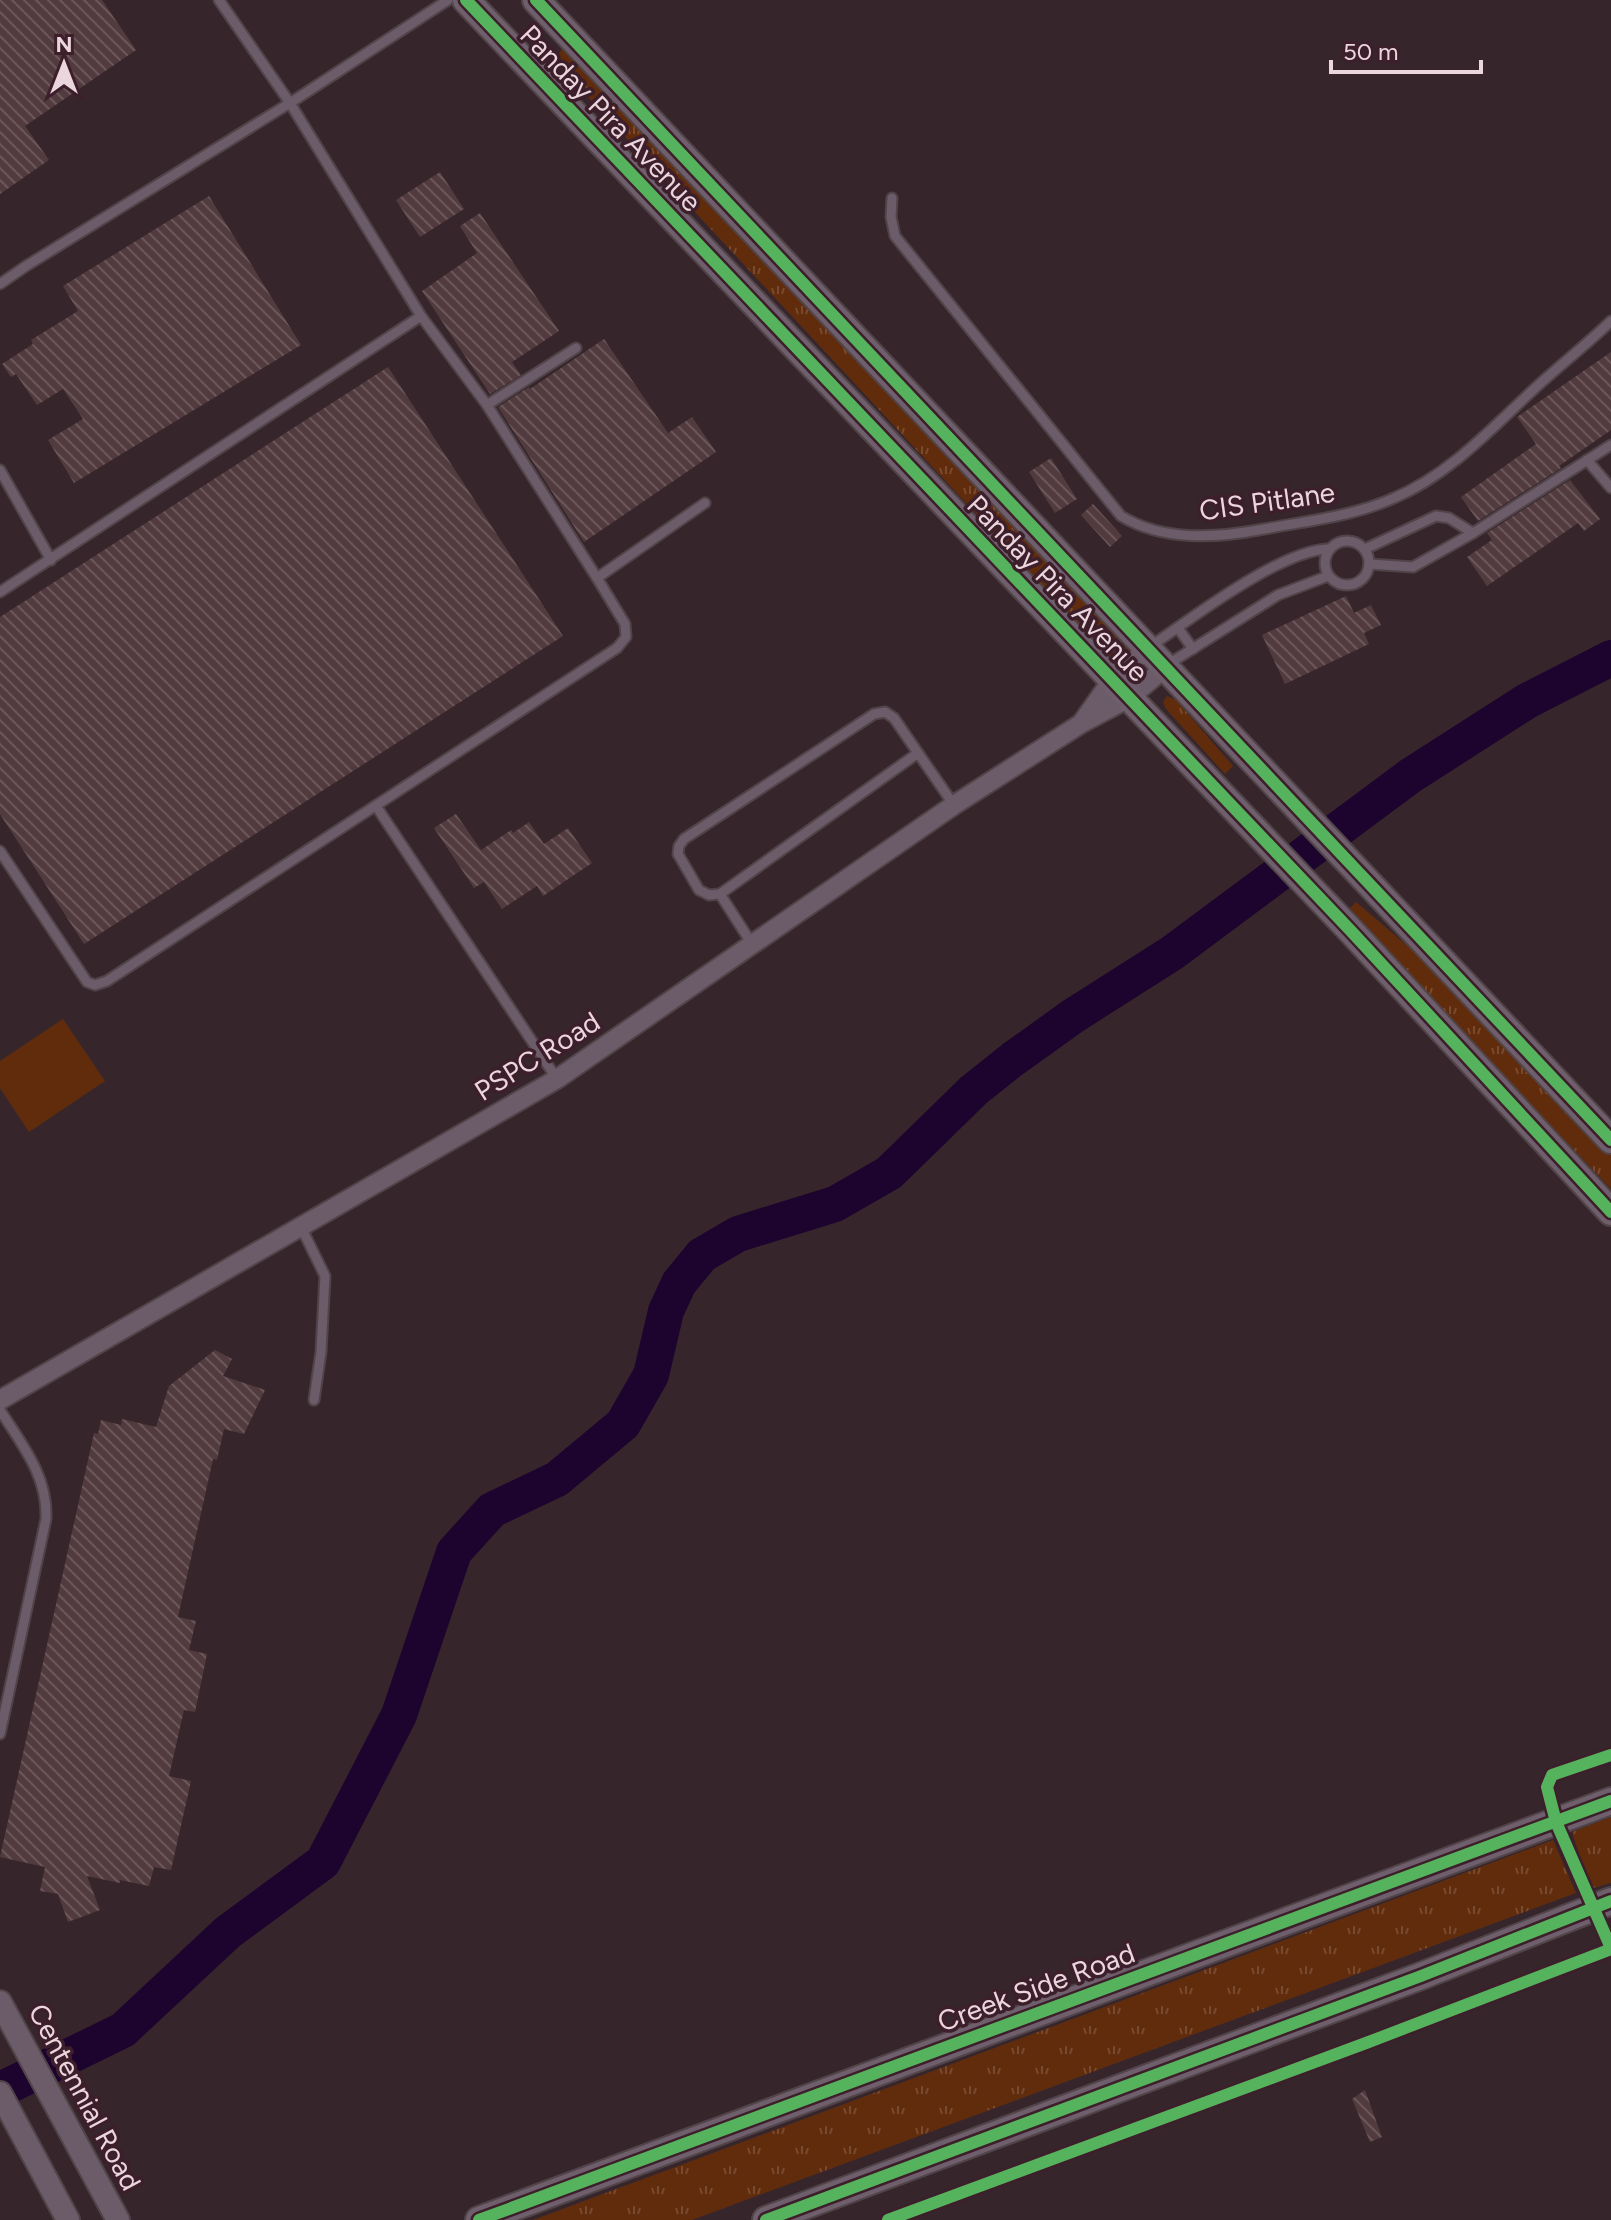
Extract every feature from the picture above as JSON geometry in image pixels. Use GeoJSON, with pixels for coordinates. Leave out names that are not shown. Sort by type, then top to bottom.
{"type":"FeatureCollection","features":[{"type":"Feature","properties":{"kind":"main road","name":"Panday Pira Avenue"},"geometry":{"type":"LineString","coordinates":[[466,0],[1216,787],[1611,1212]]}},
{"type":"Feature","properties":{"kind":"main road","name":"Panday Pira Avenue"},"geometry":{"type":"LineString","coordinates":[[536,0],[1379,895],[1608,1131]]}},
{"type":"Feature","properties":{"kind":"main road","name":"Creek Side Road"},"geometry":{"type":"LineString","coordinates":[[479,2220],[1611,1801]]}},
{"type":"Feature","properties":{"kind":"main road"},"geometry":{"type":"LineString","coordinates":[[766,2220],[1421,1976],[1611,1901]]}},
{"type":"Feature","properties":{"kind":"street","name":"PSPC Road"},"geometry":{"type":"LineString","coordinates":[[1120,689],[1158,657]]}},
{"type":"Feature","properties":{"kind":"street","name":"PSPC Road"},"geometry":{"type":"LineString","coordinates":[[0,1400],[557,1079],[954,805],[1082,723],[1158,657]]}},
{"type":"Feature","properties":{"kind":"street","name":"Centennial Road"},"geometry":{"type":"LineString","coordinates":[[3,2008],[118,2220]]}},
{"type":"Feature","properties":{"kind":"street"},"geometry":{"type":"LineString","coordinates":[[0,2093],[64,2211]]}},
{"type":"Feature","properties":{"kind":"lane"},"geometry":{"type":"LineString","coordinates":[[0,851],[87,982],[95,985],[107,981],[617,648],[626,637],[625,624],[487,405],[421,316],[290,103],[219,0]]}},
{"type":"Feature","properties":{"kind":"lane"},"geometry":{"type":"LineString","coordinates":[[0,284],[448,0]]}},
{"type":"Feature","properties":{"kind":"lane","name":"CIS Pitlane"},"geometry":{"type":"LineString","coordinates":[[892,198],[891,217],[895,236],[1121,516],[1136,525],[1155,530],[1203,537],[1245,533],[1332,517],[1395,498],[1442,470],[1486,435],[1611,321]]}},
{"type":"Feature","properties":{"kind":"lane"},"geometry":{"type":"LineString","coordinates":[[0,592],[421,316]]}},
{"type":"Feature","properties":{"kind":"lane"},"geometry":{"type":"LineString","coordinates":[[487,405],[576,348]]}},
{"type":"Feature","properties":{"kind":"lane"},"geometry":{"type":"LineString","coordinates":[[1369,564],[1413,567],[1473,533],[1611,445]]}},
{"type":"Feature","properties":{"kind":"lane"},"geometry":{"type":"LineString","coordinates":[[1587,460],[1611,488]]}},
{"type":"Feature","properties":{"kind":"lane"},"geometry":{"type":"LineString","coordinates":[[0,470],[51,560]]}},
{"type":"Feature","properties":{"kind":"lane"},"geometry":{"type":"LineString","coordinates":[[597,578],[705,503]]}},
{"type":"Feature","properties":{"kind":"lane"},"geometry":{"type":"LineString","coordinates":[[1365,549],[1436,516],[1449,518],[1473,533]]}},
{"type":"Feature","properties":{"kind":"lane"},"geometry":{"type":"LineString","coordinates":[[1158,657],[1178,628],[1258,575],[1299,556],[1328,549],[1347,540],[1365,549],[1369,564],[1363,578],[1357,583],[1341,585],[1328,576],[1324,567],[1328,549]]}},
{"type":"Feature","properties":{"kind":"lane"},"geometry":{"type":"LineString","coordinates":[[1158,657],[1193,649],[1278,595],[1328,576]]}},
{"type":"Feature","properties":{"kind":"lane"},"geometry":{"type":"LineString","coordinates":[[1178,628],[1193,649]]}},
{"type":"Feature","properties":{"kind":"lane"},"geometry":{"type":"LineString","coordinates":[[918,753],[720,894],[709,895],[699,890],[678,854],[684,839],[874,714],[885,712],[894,718],[954,805]]}},
{"type":"Feature","properties":{"kind":"lane"},"geometry":{"type":"LineString","coordinates":[[376,806],[557,1079]]}},
{"type":"Feature","properties":{"kind":"lane"},"geometry":{"type":"LineString","coordinates":[[720,894],[752,944]]}},
{"type":"Feature","properties":{"kind":"lane"},"geometry":{"type":"LineString","coordinates":[[301,1227],[325,1276],[321,1352],[314,1400]]}},
{"type":"Feature","properties":{"kind":"lane"},"geometry":{"type":"LineString","coordinates":[[0,1410],[37,1471],[46,1505],[46,1519],[4,1694],[0,1734]]}},
{"type":"Feature","properties":{"kind":"green space"},"geometry":{"type":"Polygon","coordinates":[[[568,47],[1130,642],[1133,655],[1119,664],[1113,661],[559,66],[557,58],[561,50],[568,47]]]}},
{"type":"Feature","properties":{"kind":"green space"},"geometry":{"type":"Polygon","coordinates":[[[1167,696],[1176,700],[1233,766],[1225,774],[1166,709],[1163,702],[1167,696]]]}},
{"type":"Feature","properties":{"kind":"green space"},"geometry":{"type":"Polygon","coordinates":[[[1356,902],[1437,971],[1611,1155],[1611,1189],[1422,990],[1350,908],[1356,902]]]}},
{"type":"Feature","properties":{"kind":"green space"},"geometry":{"type":"Polygon","coordinates":[[[63,1019],[105,1081],[29,1132],[0,1088],[0,1061],[63,1019]]]}},
{"type":"Feature","properties":{"kind":"green space"},"geometry":{"type":"Polygon","coordinates":[[[1611,1817],[1611,1883],[1590,1889],[1572,1832],[1611,1817]]]}},
{"type":"Feature","properties":{"kind":"green space"},"geometry":{"type":"Polygon","coordinates":[[[1553,1840],[1576,1893],[692,2220],[533,2220],[1553,1840]]]}},
{"type":"Feature","properties":{"kind":"building"},"geometry":{"type":"Polygon","coordinates":[[[0,0],[102,0],[136,50],[25,126],[49,160],[0,194],[0,0]]]}},
{"type":"Feature","properties":{"kind":"building"},"geometry":{"type":"Polygon","coordinates":[[[440,172],[464,209],[420,237],[396,200],[440,172]]]}},
{"type":"Feature","properties":{"kind":"building"},"geometry":{"type":"Polygon","coordinates":[[[209,196],[301,345],[74,483],[48,440],[83,419],[63,389],[37,405],[16,374],[11,377],[2,364],[33,344],[31,340],[78,311],[63,286],[209,196]]]}},
{"type":"Feature","properties":{"kind":"building"},"geometry":{"type":"Polygon","coordinates":[[[480,213],[559,331],[512,362],[521,375],[490,394],[422,291],[477,253],[460,226],[480,213]]]}},
{"type":"Feature","properties":{"kind":"building"},"geometry":{"type":"Polygon","coordinates":[[[604,339],[668,433],[692,417],[716,452],[584,542],[498,407],[604,339]]]}},
{"type":"Feature","properties":{"kind":"building"},"geometry":{"type":"Polygon","coordinates":[[[1611,352],[1611,430],[1559,466],[1561,468],[1478,521],[1461,497],[1536,444],[1517,417],[1611,352]]]}},
{"type":"Feature","properties":{"kind":"building"},"geometry":{"type":"Polygon","coordinates":[[[388,367],[563,636],[84,944],[0,814],[0,617],[388,367]]]}},
{"type":"Feature","properties":{"kind":"building"},"geometry":{"type":"Polygon","coordinates":[[[1051,458],[1077,499],[1055,513],[1029,472],[1051,458]]]}},
{"type":"Feature","properties":{"kind":"building"},"geometry":{"type":"Polygon","coordinates":[[[1570,480],[1600,519],[1584,531],[1578,523],[1487,586],[1467,557],[1492,540],[1487,533],[1570,480]]]}},
{"type":"Feature","properties":{"kind":"building"},"geometry":{"type":"Polygon","coordinates":[[[1093,504],[1122,536],[1110,547],[1081,515],[1093,504]]]}},
{"type":"Feature","properties":{"kind":"building"},"geometry":{"type":"Polygon","coordinates":[[[1346,596],[1354,613],[1371,605],[1381,625],[1364,633],[1369,644],[1285,684],[1262,635],[1346,596]]]}},
{"type":"Feature","properties":{"kind":"building"},"geometry":{"type":"Polygon","coordinates":[[[456,814],[481,850],[529,822],[544,844],[568,828],[592,863],[543,896],[537,886],[502,909],[484,882],[474,888],[434,828],[456,814]]]}},
{"type":"Feature","properties":{"kind":"building"},"geometry":{"type":"Polygon","coordinates":[[[215,1350],[232,1359],[223,1376],[265,1390],[244,1434],[224,1429],[217,1460],[213,1459],[178,1617],[196,1621],[189,1650],[207,1654],[195,1712],[184,1710],[169,1776],[191,1781],[171,1870],[154,1867],[149,1886],[87,1876],[100,1910],[68,1922],[58,1894],[40,1891],[45,1867],[0,1857],[94,1433],[98,1434],[101,1420],[121,1425],[122,1419],[156,1427],[169,1386],[215,1350]]]}},
{"type":"Feature","properties":{"kind":"building"},"geometry":{"type":"Polygon","coordinates":[[[1365,2090],[1382,2137],[1370,2142],[1352,2099],[1365,2090]]]}},
{"type":"Feature","properties":{"kind":"waterway"},"geometry":{"type":"LineString","coordinates":[[0,2090],[123,2030],[228,1932],[323,1862],[399,1715],[454,1552],[492,1510],[557,1479],[623,1424],[651,1375],[666,1311],[679,1283],[702,1255],[738,1234],[835,1204],[889,1173],[974,1090],[1073,1016],[1172,953],[1410,776],[1527,701],[1611,658]]}},
{"type":"Feature","properties":{"kind":"cycle path"},"geometry":{"type":"LineString","coordinates":[[466,0],[1351,931],[1611,1212]]}},
{"type":"Feature","properties":{"kind":"cycle path"},"geometry":{"type":"LineString","coordinates":[[536,0],[1611,1140]]}},
{"type":"Feature","properties":{"kind":"cycle path"},"geometry":{"type":"LineString","coordinates":[[1611,1755],[1552,1775],[1547,1787],[1556,1822],[1611,1948]]}},
{"type":"Feature","properties":{"kind":"cycle path"},"geometry":{"type":"LineString","coordinates":[[479,2220],[1611,1801]]}},
{"type":"Feature","properties":{"kind":"cycle path"},"geometry":{"type":"LineString","coordinates":[[766,2220],[1421,1976],[1611,1901]]}},
{"type":"Feature","properties":{"kind":"cycle path"},"geometry":{"type":"LineString","coordinates":[[888,2220],[1611,1949]]}}]}
